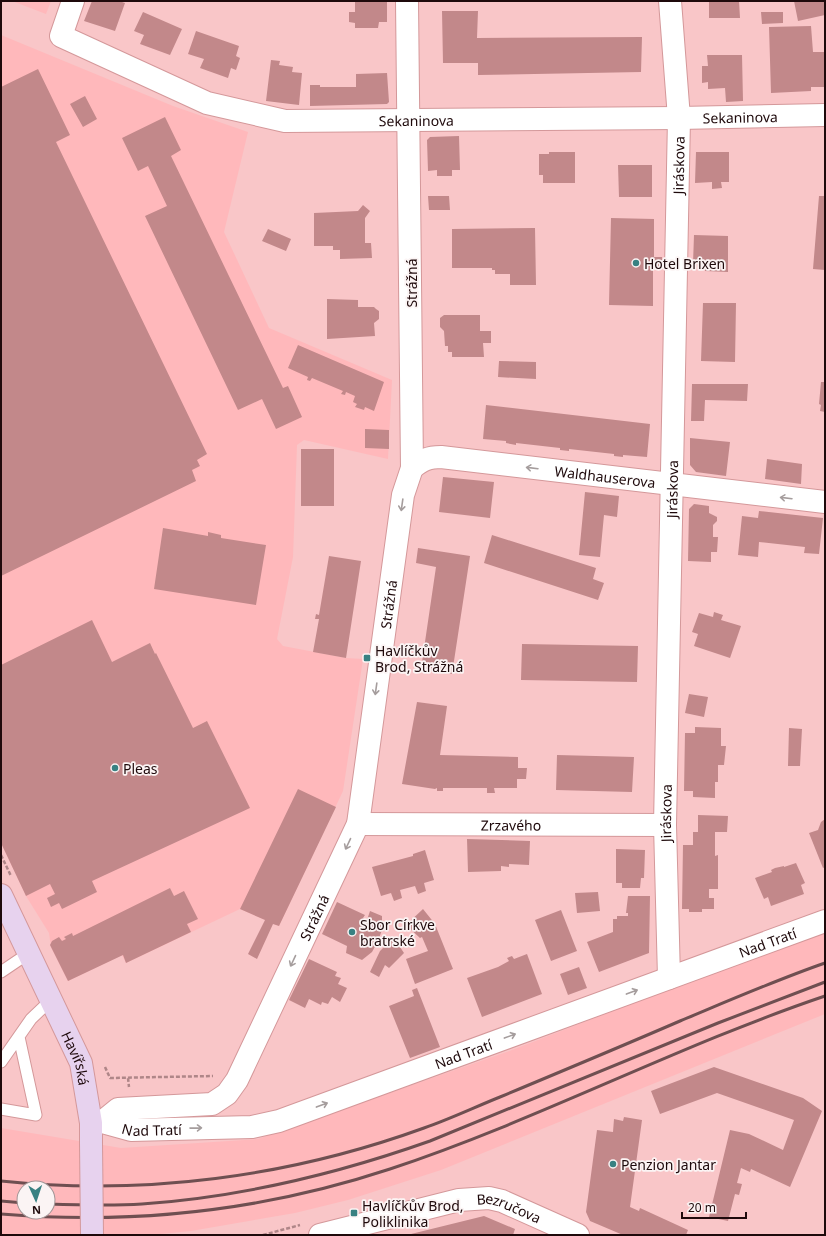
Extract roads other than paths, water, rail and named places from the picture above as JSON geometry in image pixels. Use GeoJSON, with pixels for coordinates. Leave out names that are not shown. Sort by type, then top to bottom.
{"type":"FeatureCollection","features":[{"type":"Feature","properties":{"kind":"street","name":"Sekaninova"},"geometry":{"type":"LineString","coordinates":[[73,1],[61,36],[207,103],[285,122],[825,115]]}},
{"type":"Feature","properties":{"kind":"street","name":"Strážná"},"geometry":{"type":"LineString","coordinates":[[95,1129],[118,1109],[212,1104],[227,1094],[237,1080],[358,824],[403,495],[412,468],[410,121],[407,1]]}},
{"type":"Feature","properties":{"kind":"street","name":"Jiráskova"},"geometry":{"type":"LineString","coordinates":[[669,978],[665,825],[673,484],[679,118],[670,1]]}},
{"type":"Feature","properties":{"kind":"street","name":"Waldhauserova"},"geometry":{"type":"LineString","coordinates":[[412,468],[423,459],[441,457],[825,502]]}},
{"type":"Feature","properties":{"kind":"street","name":"Zrzavého"},"geometry":{"type":"LineString","coordinates":[[358,824],[665,825]]}},
{"type":"Feature","properties":{"kind":"street","name":"Havířská"},"geometry":{"type":"LineString","coordinates":[[1,895],[52,999],[81,1063],[95,1129],[92,1235]]}},
{"type":"Feature","properties":{"kind":"street","name":"Nad Tratí"},"geometry":{"type":"LineString","coordinates":[[95,1129],[131,1130],[252,1127],[279,1121],[825,921]]}},
{"type":"Feature","properties":{"kind":"street","name":"Bezručova"},"geometry":{"type":"LineString","coordinates":[[320,1235],[459,1200],[489,1198],[502,1201],[578,1235]]}},
{"type":"Feature","properties":{"kind":"lane"},"geometry":{"type":"LineString","coordinates":[[1,972],[29,953]]}},
{"type":"Feature","properties":{"kind":"lane"},"geometry":{"type":"LineString","coordinates":[[1,1062],[31,1019],[52,999]]}},
{"type":"Feature","properties":{"kind":"lane"},"geometry":{"type":"LineString","coordinates":[[1,1109],[36,1115],[19,1037]]}},
{"type":"Feature","properties":{"kind":"railway"},"geometry":{"type":"LineString","coordinates":[[1,1181],[55,1185],[108,1186],[162,1184],[269,1170],[321,1159],[373,1145],[443,1121],[734,998],[825,963]]}},
{"type":"Feature","properties":{"kind":"railway"},"geometry":{"type":"LineString","coordinates":[[56,1204],[119,1205],[179,1201],[252,1190],[324,1174],[360,1164],[430,1141],[718,1023],[825,982]]}},
{"type":"Feature","properties":{"kind":"railway"},"geometry":{"type":"LineString","coordinates":[[1,1214],[100,1218],[149,1216],[246,1205],[342,1183],[390,1169],[445,1150],[554,1106],[715,1037],[825,996]]}},
{"type":"Feature","properties":{"kind":"railway"},"geometry":{"type":"LineString","coordinates":[[1,1201],[16,1202]]}},
{"type":"Feature","properties":{"kind":"place","name":"Hotel Brixen"},"geometry":{"type":"Point","coordinates":[636,263]}},
{"type":"Feature","properties":{"kind":"place","name":"Havlíčkův Brod, Strážná"},"geometry":{"type":"Point","coordinates":[367,658]}},
{"type":"Feature","properties":{"kind":"place","name":"Pleas"},"geometry":{"type":"Point","coordinates":[115,768]}},
{"type":"Feature","properties":{"kind":"place","name":"Sbor Církve bratrské"},"geometry":{"type":"Point","coordinates":[352,932]}},
{"type":"Feature","properties":{"kind":"place","name":"Penzion Jantar"},"geometry":{"type":"Point","coordinates":[613,1164]}},
{"type":"Feature","properties":{"kind":"place","name":"Havlíčkův Brod, Poliklinika"},"geometry":{"type":"Point","coordinates":[354,1213]}}]}
